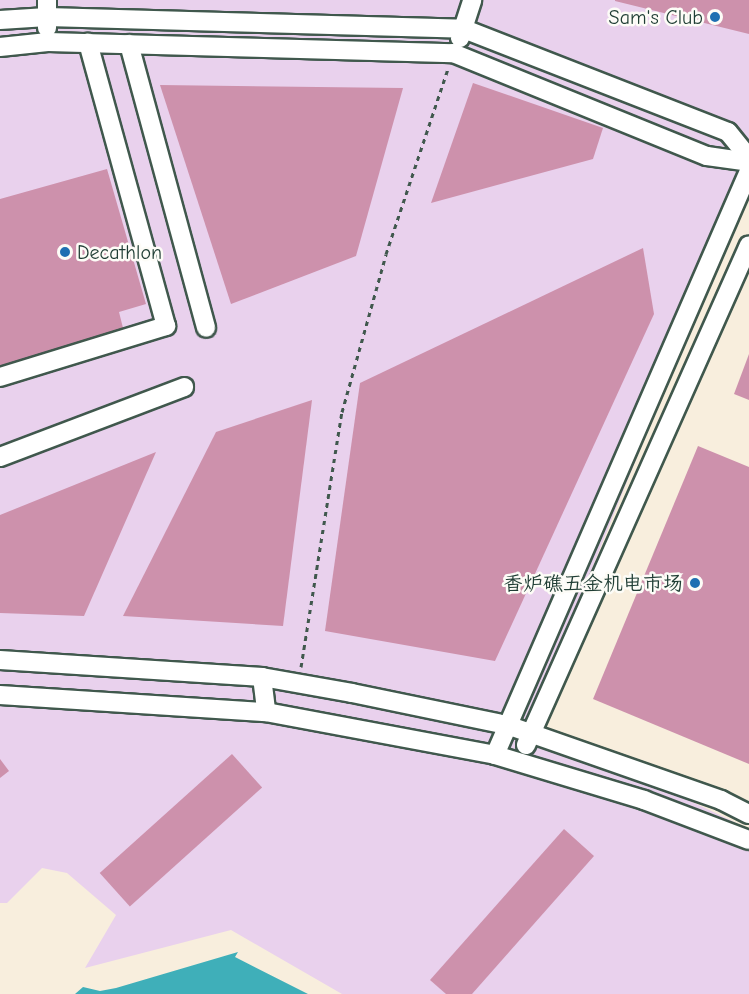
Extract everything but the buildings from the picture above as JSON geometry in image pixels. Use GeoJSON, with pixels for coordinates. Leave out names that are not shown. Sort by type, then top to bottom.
{"type":"FeatureCollection","features":[{"type":"Feature","properties":{"kind":"street"},"geometry":{"type":"LineString","coordinates":[[453,53],[464,28],[472,0]]}},
{"type":"Feature","properties":{"kind":"street"},"geometry":{"type":"LineString","coordinates":[[47,8],[48,42]]}},
{"type":"Feature","properties":{"kind":"street"},"geometry":{"type":"LineString","coordinates":[[0,20],[47,8],[464,28],[728,132],[749,160]]}},
{"type":"Feature","properties":{"kind":"street"},"geometry":{"type":"LineString","coordinates":[[0,47],[48,42],[453,53],[707,156],[749,160]]}},
{"type":"Feature","properties":{"kind":"street"},"geometry":{"type":"LineString","coordinates":[[0,377],[166,326],[88,43]]}},
{"type":"Feature","properties":{"kind":"street"},"geometry":{"type":"LineString","coordinates":[[129,44],[206,327]]}},
{"type":"Feature","properties":{"kind":"street"},"geometry":{"type":"LineString","coordinates":[[495,755],[749,171]]}},
{"type":"Feature","properties":{"kind":"street"},"geometry":{"type":"LineString","coordinates":[[519,760],[749,245]]}},
{"type":"Feature","properties":{"kind":"street"},"geometry":{"type":"LineString","coordinates":[[0,457],[183,387]]}},
{"type":"Feature","properties":{"kind":"street"},"geometry":{"type":"LineString","coordinates":[[0,660],[262,677],[507,725],[530,736],[721,800],[749,814]]}},
{"type":"Feature","properties":{"kind":"street"},"geometry":{"type":"LineString","coordinates":[[262,677],[266,712]]}},
{"type":"Feature","properties":{"kind":"street"},"geometry":{"type":"LineString","coordinates":[[0,695],[266,712],[495,755],[519,760],[644,800],[749,840]]}},
{"type":"Feature","properties":{"kind":"path"},"geometry":{"type":"LineString","coordinates":[[298,684],[313,570],[342,412],[386,254],[453,53]]}},
{"type":"Feature","properties":{"kind":"shaded area"},"geometry":{"type":"Polygon","coordinates":[[[0,0],[749,0],[749,180],[529,724],[749,829],[749,994],[342,994],[231,930],[85,968],[116,915],[67,873],[42,868],[7,903],[0,903],[0,0]]]}},
{"type":"Feature","properties":{"kind":"water"},"geometry":{"type":"Polygon","coordinates":[[[238,952],[235,957],[308,994],[75,994],[83,987],[100,991],[116,988],[238,952]]]}},
{"type":"Feature","properties":{"kind":"place","name":"Sam's Club"},"geometry":{"type":"Point","coordinates":[715,17]}},
{"type":"Feature","properties":{"kind":"place","name":"Decathlon"},"geometry":{"type":"Point","coordinates":[65,252]}},
{"type":"Feature","properties":{"kind":"place","name":"香炉礁五金机电市场"},"geometry":{"type":"Point","coordinates":[695,583]}}]}
